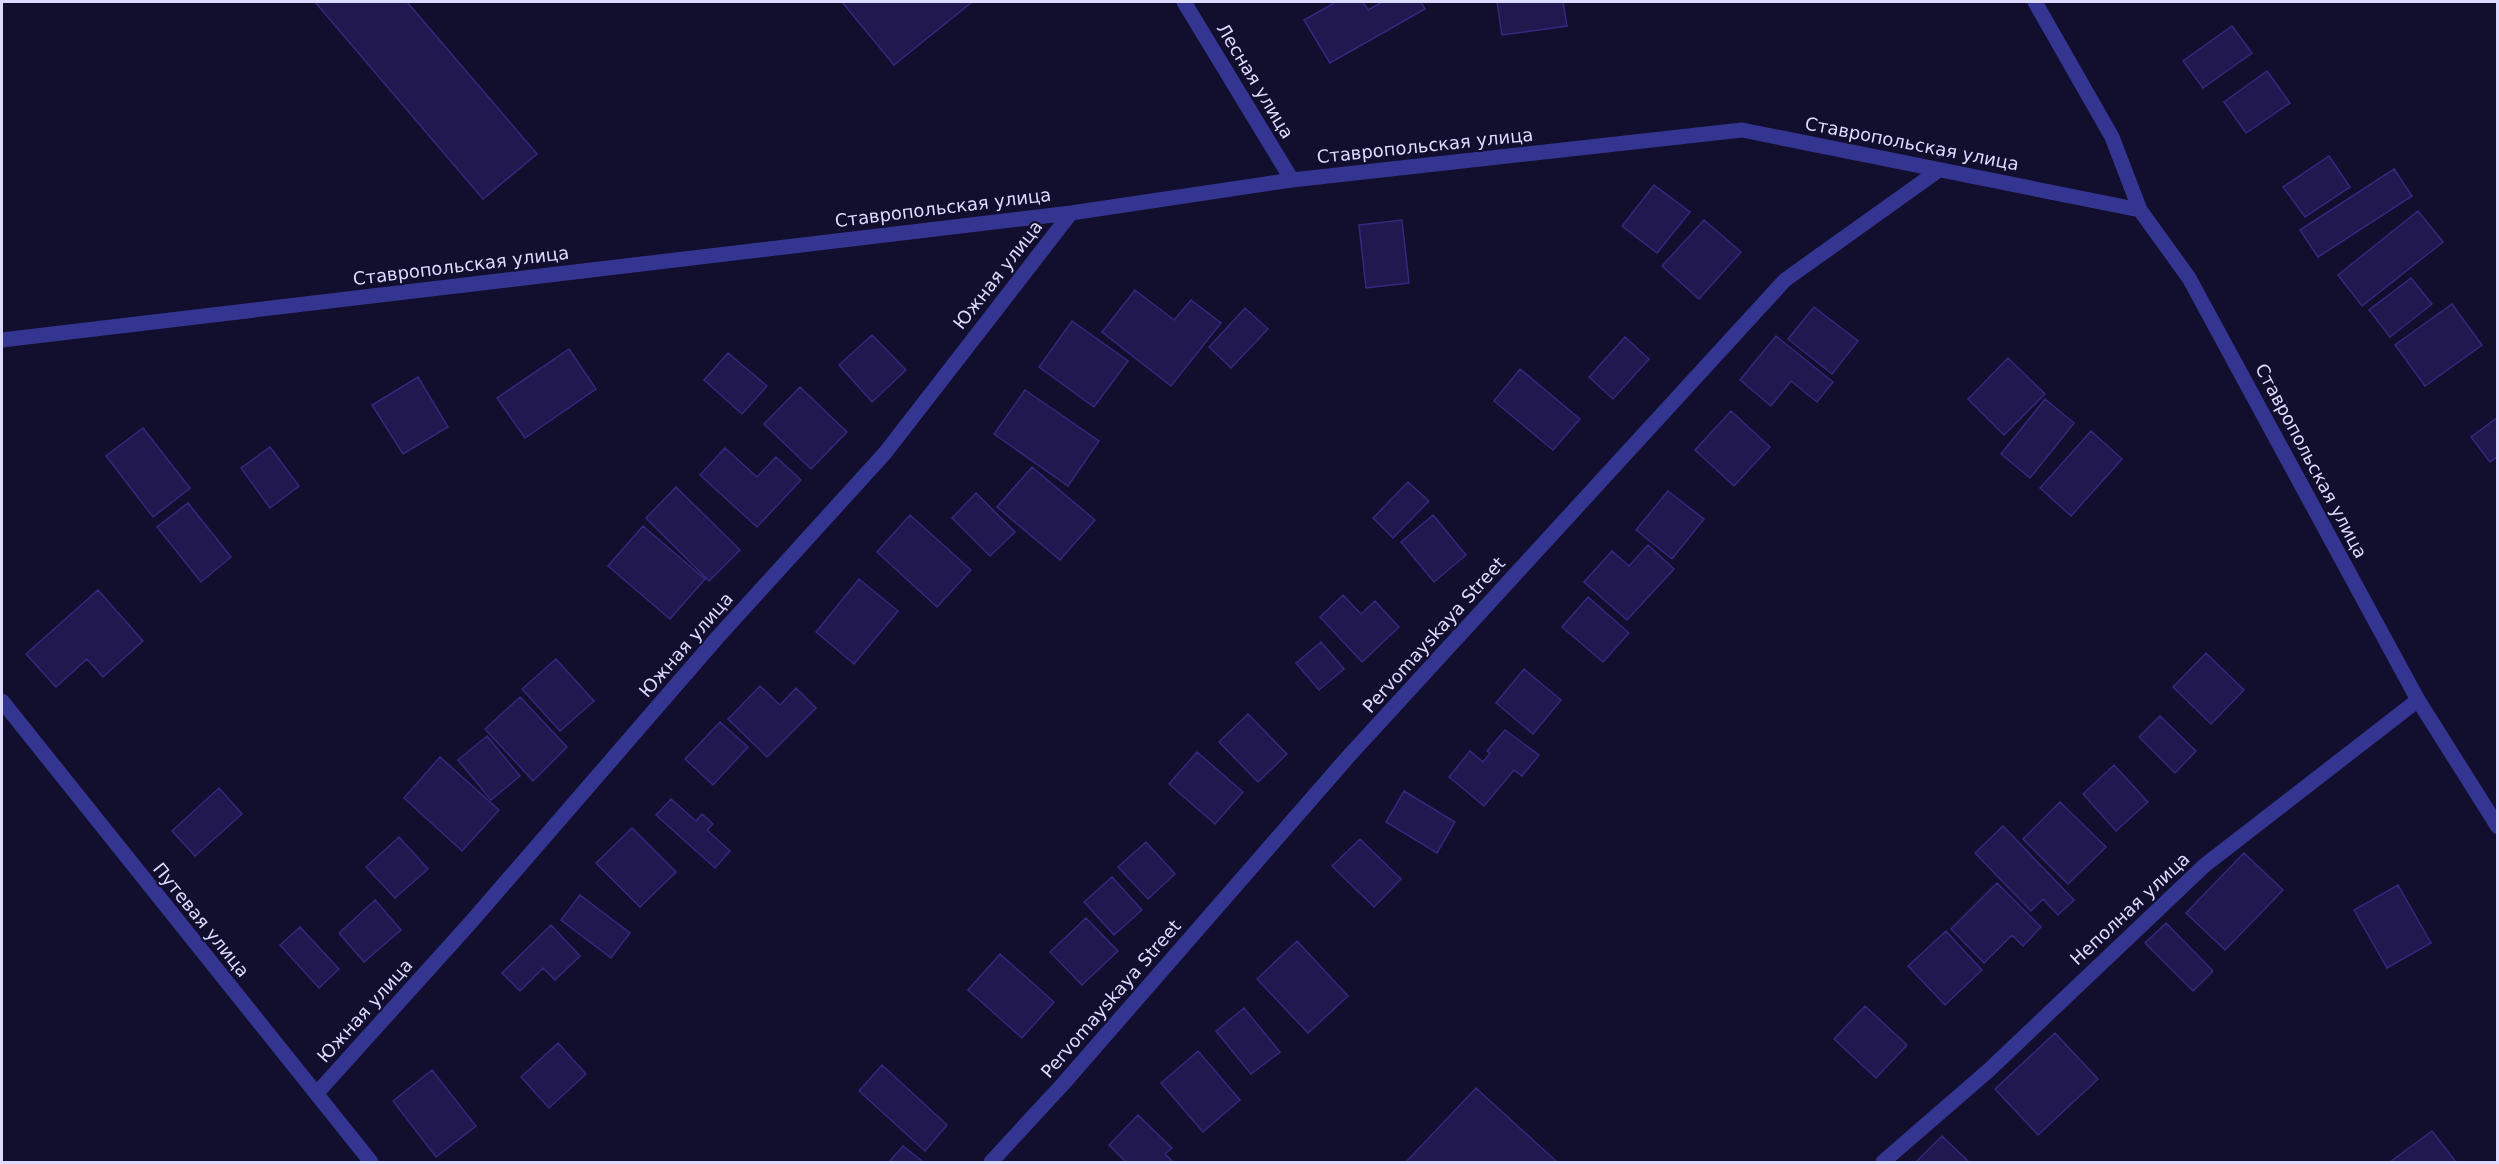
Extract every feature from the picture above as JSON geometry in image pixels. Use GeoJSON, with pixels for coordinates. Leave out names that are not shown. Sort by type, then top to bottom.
{"type":"FeatureCollection","features":[{"type":"Feature","properties":{"kind":"street","name":"Лесная улица"},"geometry":{"type":"LineString","coordinates":[[1184,2],[1292,180]]}},
{"type":"Feature","properties":{"kind":"street"},"geometry":{"type":"LineString","coordinates":[[2035,2],[2112,137],[2140,210]]}},
{"type":"Feature","properties":{"kind":"street","name":"Ставропольская улица"},"geometry":{"type":"LineString","coordinates":[[2,340],[1071,213],[1292,180],[1742,130],[2140,210],[2189,278],[2418,700],[2498,827]]}},
{"type":"Feature","properties":{"kind":"street","name":"Pervomayskaya Street"},"geometry":{"type":"LineString","coordinates":[[991,1162],[1063,1084],[1347,758],[1785,280],[1939,170]]}},
{"type":"Feature","properties":{"kind":"street","name":"Южная улица"},"geometry":{"type":"LineString","coordinates":[[317,1093],[480,913],[716,639],[885,453],[1071,213]]}},
{"type":"Feature","properties":{"kind":"street","name":"Неполная улица"},"geometry":{"type":"LineString","coordinates":[[1883,1162],[1989,1070],[2205,865],[2418,700]]}},
{"type":"Feature","properties":{"kind":"street","name":"Путевая улица"},"geometry":{"type":"LineString","coordinates":[[2,701],[371,1162]]}},
{"type":"Feature","properties":{"kind":"building"},"geometry":{"type":"Polygon","coordinates":[[[315,2],[407,2],[537,154],[483,199],[315,2]]]}},
{"type":"Feature","properties":{"kind":"building"},"geometry":{"type":"Polygon","coordinates":[[[842,2],[972,2],[894,65],[842,2]]]}},
{"type":"Feature","properties":{"kind":"building"},"geometry":{"type":"Polygon","coordinates":[[[1336,2],[1363,2],[1368,10],[1382,2],[1421,2],[1425,9],[1330,63],[1304,20],[1336,2]]]}},
{"type":"Feature","properties":{"kind":"building"},"geometry":{"type":"Polygon","coordinates":[[[1497,2],[1563,2],[1567,26],[1502,35],[1497,2]]]}},
{"type":"Feature","properties":{"kind":"building"},"geometry":{"type":"Polygon","coordinates":[[[2232,26],[2252,53],[2203,88],[2183,61],[2232,26]]]}},
{"type":"Feature","properties":{"kind":"building"},"geometry":{"type":"Polygon","coordinates":[[[2267,71],[2290,103],[2246,133],[2224,102],[2267,71]]]}},
{"type":"Feature","properties":{"kind":"building"},"geometry":{"type":"Polygon","coordinates":[[[2329,156],[2350,187],[2305,217],[2283,187],[2329,156]]]}},
{"type":"Feature","properties":{"kind":"building"},"geometry":{"type":"Polygon","coordinates":[[[2394,169],[2412,196],[2318,257],[2300,230],[2394,169]]]}},
{"type":"Feature","properties":{"kind":"building"},"geometry":{"type":"Polygon","coordinates":[[[1654,185],[1690,212],[1657,253],[1622,226],[1654,185]]]}},
{"type":"Feature","properties":{"kind":"building"},"geometry":{"type":"Polygon","coordinates":[[[2418,211],[2443,242],[2362,306],[2338,275],[2418,211]]]}},
{"type":"Feature","properties":{"kind":"building"},"geometry":{"type":"Polygon","coordinates":[[[1402,220],[1409,283],[1366,288],[1359,225],[1402,220]]]}},
{"type":"Feature","properties":{"kind":"building"},"geometry":{"type":"Polygon","coordinates":[[[1704,220],[1741,252],[1699,299],[1662,266],[1704,220]]]}},
{"type":"Feature","properties":{"kind":"building"},"geometry":{"type":"Polygon","coordinates":[[[2411,278],[2432,304],[2390,337],[2369,310],[2411,278]]]}},
{"type":"Feature","properties":{"kind":"building"},"geometry":{"type":"Polygon","coordinates":[[[1135,290],[1174,320],[1191,300],[1221,323],[1171,386],[1102,332],[1135,290]]]}},
{"type":"Feature","properties":{"kind":"building"},"geometry":{"type":"Polygon","coordinates":[[[2452,304],[2482,345],[2425,386],[2395,345],[2452,304]]]}},
{"type":"Feature","properties":{"kind":"building"},"geometry":{"type":"Polygon","coordinates":[[[1814,307],[1858,341],[1832,374],[1788,339],[1814,307]]]}},
{"type":"Feature","properties":{"kind":"building"},"geometry":{"type":"Polygon","coordinates":[[[1245,308],[1268,329],[1231,368],[1209,347],[1245,308]]]}},
{"type":"Feature","properties":{"kind":"building"},"geometry":{"type":"Polygon","coordinates":[[[1072,321],[1128,361],[1094,407],[1039,367],[1072,321]]]}},
{"type":"Feature","properties":{"kind":"building"},"geometry":{"type":"Polygon","coordinates":[[[872,335],[906,370],[872,402],[839,365],[872,335]]]}},
{"type":"Feature","properties":{"kind":"building"},"geometry":{"type":"Polygon","coordinates":[[[1776,336],[1833,382],[1817,402],[1791,381],[1771,406],[1740,380],[1776,336]]]}},
{"type":"Feature","properties":{"kind":"building"},"geometry":{"type":"Polygon","coordinates":[[[1625,337],[1649,359],[1613,399],[1589,377],[1625,337]]]}},
{"type":"Feature","properties":{"kind":"building"},"geometry":{"type":"Polygon","coordinates":[[[569,349],[596,389],[525,438],[497,398],[569,349]]]}},
{"type":"Feature","properties":{"kind":"building"},"geometry":{"type":"Polygon","coordinates":[[[728,353],[767,386],[742,414],[704,380],[728,353]]]}},
{"type":"Feature","properties":{"kind":"building"},"geometry":{"type":"Polygon","coordinates":[[[2008,358],[2045,394],[2004,435],[1968,399],[2008,358]]]}},
{"type":"Feature","properties":{"kind":"building"},"geometry":{"type":"Polygon","coordinates":[[[1520,369],[1580,419],[1553,450],[1494,401],[1520,369]]]}},
{"type":"Feature","properties":{"kind":"building"},"geometry":{"type":"Polygon","coordinates":[[[418,377],[448,427],[403,454],[372,405],[418,377]]]}},
{"type":"Feature","properties":{"kind":"building"},"geometry":{"type":"Polygon","coordinates":[[[800,387],[847,432],[811,469],[764,424],[800,387]]]}},
{"type":"Feature","properties":{"kind":"building"},"geometry":{"type":"Polygon","coordinates":[[[1025,390],[1099,441],[1068,486],[994,434],[1025,390]]]}},
{"type":"Feature","properties":{"kind":"building"},"geometry":{"type":"Polygon","coordinates":[[[2045,399],[2074,423],[2030,478],[2001,454],[2045,399]]]}},
{"type":"Feature","properties":{"kind":"building"},"geometry":{"type":"Polygon","coordinates":[[[1731,411],[1770,447],[1734,486],[1695,450],[1731,411]]]}},
{"type":"Feature","properties":{"kind":"building"},"geometry":{"type":"Polygon","coordinates":[[[2498,417],[2498,456],[2490,462],[2471,437],[2498,417]]]}},
{"type":"Feature","properties":{"kind":"building"},"geometry":{"type":"Polygon","coordinates":[[[143,428],[190,488],[153,517],[106,456],[143,428]]]}},
{"type":"Feature","properties":{"kind":"building"},"geometry":{"type":"Polygon","coordinates":[[[2091,431],[2122,459],[2071,516],[2040,488],[2091,431]]]}},
{"type":"Feature","properties":{"kind":"building"},"geometry":{"type":"Polygon","coordinates":[[[270,447],[299,486],[270,508],[241,468],[270,447]]]}},
{"type":"Feature","properties":{"kind":"building"},"geometry":{"type":"Polygon","coordinates":[[[725,448],[757,477],[776,457],[801,480],[757,527],[700,475],[725,448]]]}},
{"type":"Feature","properties":{"kind":"building"},"geometry":{"type":"Polygon","coordinates":[[[1032,467],[1095,520],[1060,560],[997,507],[1032,467]]]}},
{"type":"Feature","properties":{"kind":"building"},"geometry":{"type":"Polygon","coordinates":[[[1408,482],[1429,501],[1393,538],[1373,518],[1408,482]]]}},
{"type":"Feature","properties":{"kind":"building"},"geometry":{"type":"Polygon","coordinates":[[[676,487],[740,550],[709,581],[646,518],[676,487]]]}},
{"type":"Feature","properties":{"kind":"building"},"geometry":{"type":"Polygon","coordinates":[[[1668,491],[1704,519],[1672,559],[1636,530],[1668,491]]]}},
{"type":"Feature","properties":{"kind":"building"},"geometry":{"type":"Polygon","coordinates":[[[976,493],[1015,532],[990,556],[952,518],[976,493]]]}},
{"type":"Feature","properties":{"kind":"building"},"geometry":{"type":"Polygon","coordinates":[[[188,503],[231,557],[201,582],[157,527],[188,503]]]}},
{"type":"Feature","properties":{"kind":"building"},"geometry":{"type":"Polygon","coordinates":[[[910,515],[971,570],[937,607],[877,552],[910,515]]]}},
{"type":"Feature","properties":{"kind":"building"},"geometry":{"type":"Polygon","coordinates":[[[1433,515],[1466,555],[1434,582],[1401,542],[1433,515]]]}},
{"type":"Feature","properties":{"kind":"building"},"geometry":{"type":"Polygon","coordinates":[[[643,526],[705,579],[670,619],[608,566],[643,526]]]}},
{"type":"Feature","properties":{"kind":"building"},"geometry":{"type":"Polygon","coordinates":[[[1648,545],[1674,569],[1627,620],[1584,582],[1612,551],[1629,566],[1648,545]]]}},
{"type":"Feature","properties":{"kind":"building"},"geometry":{"type":"Polygon","coordinates":[[[859,579],[898,611],[854,664],[816,632],[859,579]]]}},
{"type":"Feature","properties":{"kind":"building"},"geometry":{"type":"Polygon","coordinates":[[[98,590],[143,641],[103,677],[87,659],[56,687],[26,654],[98,590]]]}},
{"type":"Feature","properties":{"kind":"building"},"geometry":{"type":"Polygon","coordinates":[[[1343,595],[1361,614],[1375,601],[1399,627],[1362,662],[1320,617],[1343,595]]]}},
{"type":"Feature","properties":{"kind":"building"},"geometry":{"type":"Polygon","coordinates":[[[1588,597],[1629,633],[1603,662],[1562,627],[1588,597]]]}},
{"type":"Feature","properties":{"kind":"building"},"geometry":{"type":"Polygon","coordinates":[[[1321,642],[1344,669],[1319,690],[1296,663],[1321,642]]]}},
{"type":"Feature","properties":{"kind":"building"},"geometry":{"type":"Polygon","coordinates":[[[2206,653],[2244,690],[2211,724],[2173,687],[2206,653]]]}},
{"type":"Feature","properties":{"kind":"building"},"geometry":{"type":"Polygon","coordinates":[[[556,659],[594,701],[560,731],[522,689],[556,659]]]}},
{"type":"Feature","properties":{"kind":"building"},"geometry":{"type":"Polygon","coordinates":[[[1524,669],[1561,700],[1533,734],[1496,703],[1524,669]]]}},
{"type":"Feature","properties":{"kind":"building"},"geometry":{"type":"Polygon","coordinates":[[[760,686],[780,705],[796,688],[816,708],[767,757],[728,719],[760,686]]]}},
{"type":"Feature","properties":{"kind":"building"},"geometry":{"type":"Polygon","coordinates":[[[520,697],[567,747],[533,781],[485,729],[520,697]]]}},
{"type":"Feature","properties":{"kind":"building"},"geometry":{"type":"Polygon","coordinates":[[[1248,714],[1287,754],[1258,782],[1219,742],[1248,714]]]}},
{"type":"Feature","properties":{"kind":"building"},"geometry":{"type":"Polygon","coordinates":[[[2160,716],[2196,751],[2175,773],[2139,737],[2160,716]]]}},
{"type":"Feature","properties":{"kind":"building"},"geometry":{"type":"Polygon","coordinates":[[[720,722],[748,747],[713,785],[685,759],[720,722]]]}},
{"type":"Feature","properties":{"kind":"building"},"geometry":{"type":"Polygon","coordinates":[[[1505,730],[1539,755],[1522,776],[1514,770],[1484,806],[1449,777],[1470,751],[1483,762],[1490,753],[1487,751],[1505,730]]]}},
{"type":"Feature","properties":{"kind":"building"},"geometry":{"type":"Polygon","coordinates":[[[487,736],[520,776],[491,800],[458,760],[487,736]]]}},
{"type":"Feature","properties":{"kind":"building"},"geometry":{"type":"Polygon","coordinates":[[[1197,752],[1243,792],[1215,824],[1169,784],[1197,752]]]}},
{"type":"Feature","properties":{"kind":"building"},"geometry":{"type":"Polygon","coordinates":[[[440,757],[499,810],[462,851],[404,798],[440,757]]]}},
{"type":"Feature","properties":{"kind":"building"},"geometry":{"type":"Polygon","coordinates":[[[2114,765],[2148,802],[2116,831],[2083,794],[2114,765]]]}},
{"type":"Feature","properties":{"kind":"building"},"geometry":{"type":"Polygon","coordinates":[[[219,788],[242,814],[195,856],[172,831],[219,788]]]}},
{"type":"Feature","properties":{"kind":"building"},"geometry":{"type":"Polygon","coordinates":[[[1404,791],[1455,822],[1437,853],[1386,822],[1404,791]]]}},
{"type":"Feature","properties":{"kind":"building"},"geometry":{"type":"Polygon","coordinates":[[[671,799],[696,821],[702,814],[713,824],[707,830],[730,851],[715,868],[656,815],[671,799]]]}},
{"type":"Feature","properties":{"kind":"building"},"geometry":{"type":"Polygon","coordinates":[[[2060,802],[2106,847],[2068,884],[2023,839],[2060,802]]]}},
{"type":"Feature","properties":{"kind":"building"},"geometry":{"type":"Polygon","coordinates":[[[2003,826],[2074,900],[2058,915],[2043,899],[2031,911],[1975,853],[2003,826]]]}},
{"type":"Feature","properties":{"kind":"building"},"geometry":{"type":"Polygon","coordinates":[[[632,828],[676,872],[640,907],[596,863],[632,828]]]}},
{"type":"Feature","properties":{"kind":"building"},"geometry":{"type":"Polygon","coordinates":[[[399,837],[428,869],[395,898],[366,867],[399,837]]]}},
{"type":"Feature","properties":{"kind":"building"},"geometry":{"type":"Polygon","coordinates":[[[1360,839],[1401,879],[1374,907],[1332,866],[1360,839]]]}},
{"type":"Feature","properties":{"kind":"building"},"geometry":{"type":"Polygon","coordinates":[[[1146,842],[1175,874],[1148,899],[1118,867],[1146,842]]]}},
{"type":"Feature","properties":{"kind":"building"},"geometry":{"type":"Polygon","coordinates":[[[2244,853],[2283,890],[2225,950],[2186,913],[2244,853]]]}},
{"type":"Feature","properties":{"kind":"building"},"geometry":{"type":"Polygon","coordinates":[[[1112,877],[1142,910],[1114,935],[1084,902],[1112,877]]]}},
{"type":"Feature","properties":{"kind":"building"},"geometry":{"type":"Polygon","coordinates":[[[1997,883],[2041,927],[2023,946],[2012,935],[1984,963],[1951,929],[1997,883]]]}},
{"type":"Feature","properties":{"kind":"building"},"geometry":{"type":"Polygon","coordinates":[[[2398,885],[2431,943],[2387,968],[2354,910],[2398,885]]]}},
{"type":"Feature","properties":{"kind":"building"},"geometry":{"type":"Polygon","coordinates":[[[580,895],[630,933],[611,958],[561,920],[580,895]]]}},
{"type":"Feature","properties":{"kind":"building"},"geometry":{"type":"Polygon","coordinates":[[[375,900],[401,930],[364,962],[339,933],[375,900]]]}},
{"type":"Feature","properties":{"kind":"building"},"geometry":{"type":"Polygon","coordinates":[[[1086,918],[1118,951],[1082,985],[1050,952],[1086,918]]]}},
{"type":"Feature","properties":{"kind":"building"},"geometry":{"type":"Polygon","coordinates":[[[2166,923],[2213,971],[2193,991],[2145,943],[2166,923]]]}},
{"type":"Feature","properties":{"kind":"building"},"geometry":{"type":"Polygon","coordinates":[[[551,925],[580,956],[555,980],[543,968],[520,991],[502,973],[551,925]]]}},
{"type":"Feature","properties":{"kind":"building"},"geometry":{"type":"Polygon","coordinates":[[[300,927],[339,969],[319,988],[280,945],[300,927]]]}},
{"type":"Feature","properties":{"kind":"building"},"geometry":{"type":"Polygon","coordinates":[[[1946,931],[1982,970],[1945,1005],[1908,966],[1946,931]]]}},
{"type":"Feature","properties":{"kind":"building"},"geometry":{"type":"Polygon","coordinates":[[[1297,941],[1348,996],[1308,1033],[1257,979],[1297,941]]]}},
{"type":"Feature","properties":{"kind":"building"},"geometry":{"type":"Polygon","coordinates":[[[1000,954],[1054,1002],[1022,1038],[968,990],[1000,954]]]}},
{"type":"Feature","properties":{"kind":"building"},"geometry":{"type":"Polygon","coordinates":[[[1865,1006],[1907,1045],[1876,1078],[1834,1039],[1865,1006]]]}},
{"type":"Feature","properties":{"kind":"building"},"geometry":{"type":"Polygon","coordinates":[[[1244,1008],[1280,1052],[1251,1074],[1216,1031],[1244,1008]]]}},
{"type":"Feature","properties":{"kind":"building"},"geometry":{"type":"Polygon","coordinates":[[[2055,1033],[2098,1079],[2038,1135],[1995,1089],[2055,1033]]]}},
{"type":"Feature","properties":{"kind":"building"},"geometry":{"type":"Polygon","coordinates":[[[558,1043],[586,1074],[549,1108],[521,1077],[558,1043]]]}},
{"type":"Feature","properties":{"kind":"building"},"geometry":{"type":"Polygon","coordinates":[[[1198,1051],[1240,1100],[1203,1132],[1161,1083],[1198,1051]]]}},
{"type":"Feature","properties":{"kind":"building"},"geometry":{"type":"Polygon","coordinates":[[[882,1065],[947,1125],[925,1151],[859,1091],[882,1065]]]}},
{"type":"Feature","properties":{"kind":"building"},"geometry":{"type":"Polygon","coordinates":[[[432,1070],[476,1126],[436,1157],[393,1101],[432,1070]]]}},
{"type":"Feature","properties":{"kind":"building"},"geometry":{"type":"Polygon","coordinates":[[[1476,1088],[1557,1162],[1406,1162],[1476,1088]]]}},
{"type":"Feature","properties":{"kind":"building"},"geometry":{"type":"Polygon","coordinates":[[[1138,1115],[1172,1148],[1165,1154],[1173,1162],[1126,1162],[1109,1145],[1138,1115]]]}},
{"type":"Feature","properties":{"kind":"building"},"geometry":{"type":"Polygon","coordinates":[[[2432,1131],[2456,1162],[2390,1162],[2432,1131]]]}},
{"type":"Feature","properties":{"kind":"building"},"geometry":{"type":"Polygon","coordinates":[[[1942,1136],[1969,1162],[1916,1162],[1942,1136]]]}},
{"type":"Feature","properties":{"kind":"building"},"geometry":{"type":"Polygon","coordinates":[[[903,1146],[922,1161],[889,1162],[903,1146]]]}}]}
